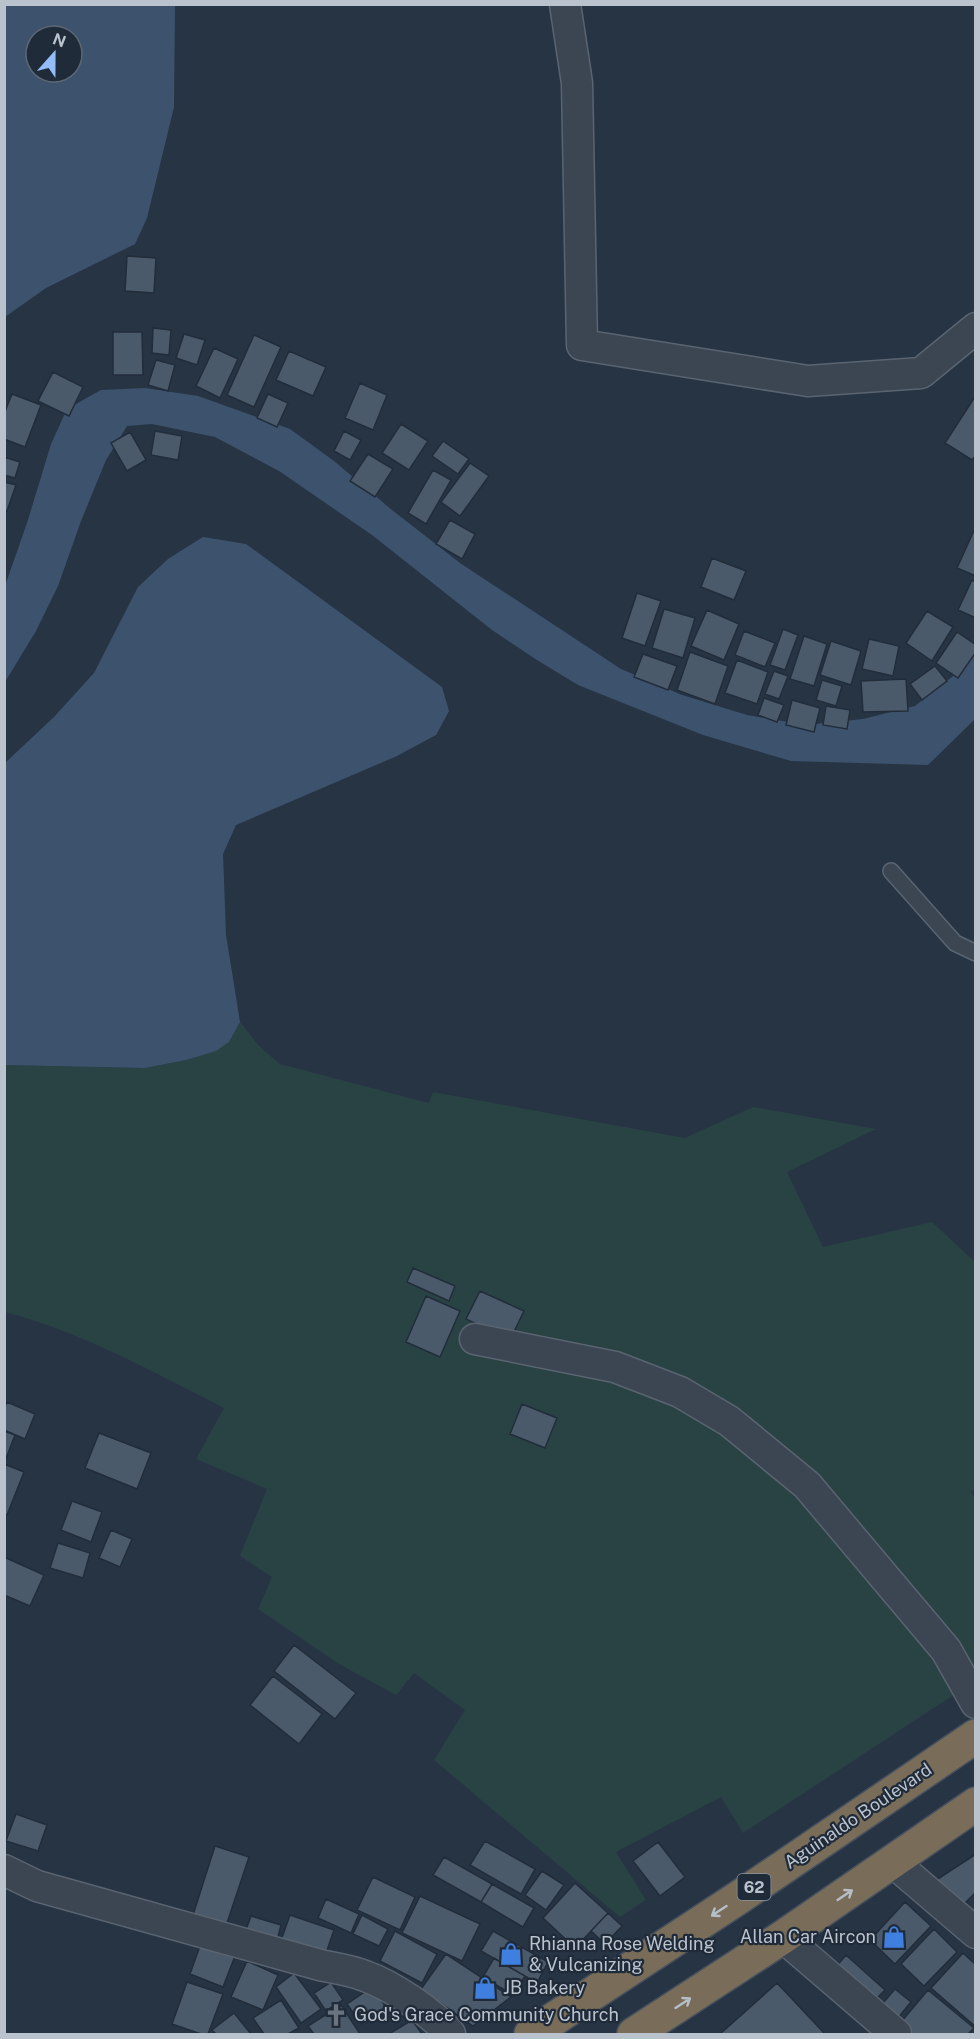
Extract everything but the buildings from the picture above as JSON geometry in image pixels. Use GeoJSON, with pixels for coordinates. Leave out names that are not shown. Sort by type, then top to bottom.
{"type":"FeatureCollection","features":[{"type":"Feature","properties":{"kind":"highway","name":"Aguinaldo Boulevard"},"geometry":{"type":"LineString","coordinates":[[531,2034],[738,1898],[975,1736]]}},
{"type":"Feature","properties":{"kind":"highway"},"geometry":{"type":"LineString","coordinates":[[634,2034],[783,1937],[975,1804]]}},
{"type":"Feature","properties":{"kind":"street"},"geometry":{"type":"LineString","coordinates":[[565,4],[577,83],[582,345],[808,381],[921,373],[975,328]]}},
{"type":"Feature","properties":{"kind":"street"},"geometry":{"type":"LineString","coordinates":[[475,1339],[615,1367],[680,1392],[729,1421],[807,1485],[946,1650],[975,1703]]}},
{"type":"Feature","properties":{"kind":"street"},"geometry":{"type":"LineString","coordinates":[[893,1862],[975,1933]]}},
{"type":"Feature","properties":{"kind":"street"},"geometry":{"type":"LineString","coordinates":[[4,1870],[37,1886],[366,1976],[403,1996],[432,2017],[450,2034]]}},
{"type":"Feature","properties":{"kind":"street"},"geometry":{"type":"LineString","coordinates":[[783,1937],[896,2034]]}},
{"type":"Feature","properties":{"kind":"lane"},"geometry":{"type":"LineString","coordinates":[[891,871],[955,943],[975,953]]}},
{"type":"Feature","properties":{"kind":"green space"},"geometry":{"type":"Polygon","coordinates":[[[240,1022],[260,1047],[280,1064],[429,1103],[433,1092],[685,1138],[753,1107],[876,1129],[787,1172],[823,1247],[932,1222],[975,1262],[976,1488],[970,1492],[976,1498],[975,1681],[743,1833],[721,1797],[616,1852],[646,1900],[620,1917],[434,1760],[465,1710],[414,1673],[396,1695],[339,1664],[258,1609],[272,1577],[240,1556],[267,1489],[196,1459],[224,1408],[89,1341],[5,1312],[4,1065],[145,1068],[186,1060],[229,1042],[240,1022]]]}},
{"type":"Feature","properties":{"kind":"water"},"geometry":{"type":"Polygon","coordinates":[[[5,4],[175,5],[174,107],[147,218],[135,244],[46,288],[5,317],[5,4]]]}},
{"type":"Feature","properties":{"kind":"water"},"geometry":{"type":"Polygon","coordinates":[[[145,388],[198,396],[290,429],[334,461],[460,563],[621,669],[682,695],[747,715],[806,725],[863,719],[915,706],[957,673],[975,653],[976,718],[928,765],[791,761],[703,735],[578,685],[537,660],[492,630],[372,535],[279,471],[215,437],[152,424],[127,426],[106,460],[58,586],[36,631],[5,682],[5,586],[51,444],[67,409],[101,390],[145,388]]]}},
{"type":"Feature","properties":{"kind":"water"},"geometry":{"type":"Polygon","coordinates":[[[203,537],[246,544],[442,687],[449,711],[436,735],[397,756],[236,825],[223,854],[226,935],[240,1022],[229,1042],[216,1051],[145,1068],[5,1065],[5,763],[54,717],[94,673],[138,587],[168,559],[203,537]]]}},
{"type":"Feature","properties":{"kind":"place","name":"Allan Car Aircon"},"geometry":{"type":"Point","coordinates":[894,1937]}},
{"type":"Feature","properties":{"kind":"place","name":"Rhianna Rose Welding & Vulcanizing"},"geometry":{"type":"Point","coordinates":[511,1954]}},
{"type":"Feature","properties":{"kind":"place","name":"JB Bakery"},"geometry":{"type":"Point","coordinates":[485,1988]}},
{"type":"Feature","properties":{"kind":"place","name":"God's Grace Community Church"},"geometry":{"type":"Point","coordinates":[336,2015]}}]}
